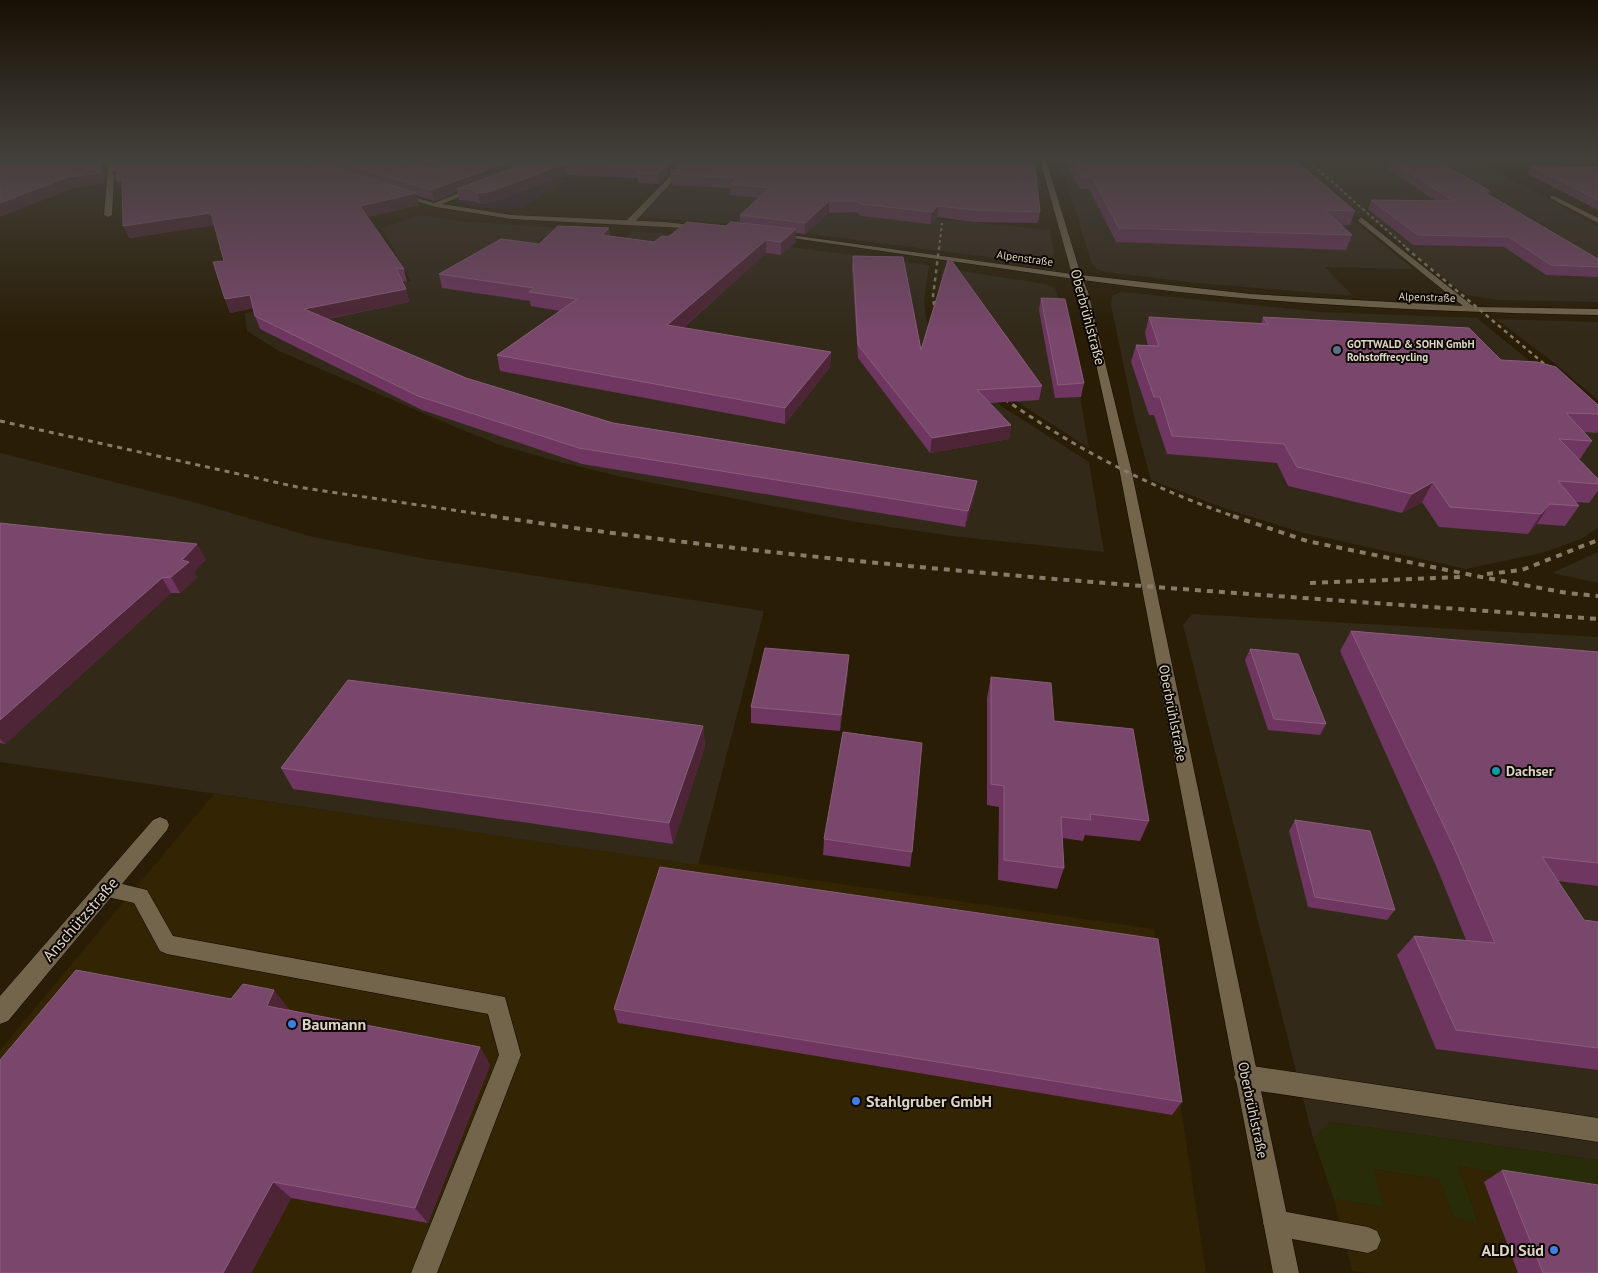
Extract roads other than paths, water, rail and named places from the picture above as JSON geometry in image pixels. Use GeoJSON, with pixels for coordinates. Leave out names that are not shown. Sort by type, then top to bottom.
{"type":"FeatureCollection","features":[{"type":"Feature","properties":{"kind":"street"},"geometry":{"type":"LineString","coordinates":[[533,216],[710,228]]}},
{"type":"Feature","properties":{"kind":"street"},"geometry":{"type":"LineString","coordinates":[[630,222],[635,216]]}},
{"type":"Feature","properties":{"kind":"street","name":"Oberbrühlstraße"},"geometry":{"type":"LineString","coordinates":[[1059,216],[1077,276],[1084,292],[1126,473],[1286,1273]]}},
{"type":"Feature","properties":{"kind":"street"},"geometry":{"type":"LineString","coordinates":[[1361,219],[1473,310]]}},
{"type":"Feature","properties":{"kind":"street","name":"Alpenstraße"},"geometry":{"type":"LineString","coordinates":[[768,234],[1196,292],[1323,303],[1473,310],[1598,312]]}},
{"type":"Feature","properties":{"kind":"street","name":"Anschützstraße"},"geometry":{"type":"LineString","coordinates":[[0,1013],[160,825]]}},
{"type":"Feature","properties":{"kind":"street"},"geometry":{"type":"LineString","coordinates":[[106,890],[140,896],[168,944],[496,1005],[510,1055],[424,1273]]}},
{"type":"Feature","properties":{"kind":"street"},"geometry":{"type":"LineString","coordinates":[[1246,1077],[1598,1130]]}},
{"type":"Feature","properties":{"kind":"street"},"geometry":{"type":"LineString","coordinates":[[1276,1223],[1368,1240]]}},
{"type":"Feature","properties":{"kind":"railway"},"geometry":{"type":"LineString","coordinates":[[1371,216],[1408,249]]}},
{"type":"Feature","properties":{"kind":"railway"},"geometry":{"type":"LineString","coordinates":[[939,249],[942,223]]}},
{"type":"Feature","properties":{"kind":"railway"},"geometry":{"type":"LineString","coordinates":[[936,321],[933,296],[939,248]]}},
{"type":"Feature","properties":{"kind":"railway"},"geometry":{"type":"LineString","coordinates":[[1406,248],[1548,367]]}},
{"type":"Feature","properties":{"kind":"railway"},"geometry":{"type":"LineString","coordinates":[[1546,365],[1554,372]]}},
{"type":"Feature","properties":{"kind":"railway"},"geometry":{"type":"LineString","coordinates":[[996,393],[1053,431],[1112,464],[1173,493],[1236,517]]}},
{"type":"Feature","properties":{"kind":"railway"},"geometry":{"type":"LineString","coordinates":[[0,421],[297,487],[500,517]]}},
{"type":"Feature","properties":{"kind":"railway"},"geometry":{"type":"LineString","coordinates":[[491,516],[767,552],[905,566],[1182,589],[1598,619]]}},
{"type":"Feature","properties":{"kind":"railway"},"geometry":{"type":"LineString","coordinates":[[1233,516],[1307,541],[1476,576],[1567,593],[1598,596]]}},
{"type":"Feature","properties":{"kind":"railway"},"geometry":{"type":"LineString","coordinates":[[1487,574],[1522,570],[1598,540]]}},
{"type":"Feature","properties":{"kind":"railway"},"geometry":{"type":"LineString","coordinates":[[1310,583],[1462,577]]}},
{"type":"Feature","properties":{"kind":"place","name":"GOTTWALD & SOHN GmbH Rohstoffrecycling"},"geometry":{"type":"Point","coordinates":[1337,350]}},
{"type":"Feature","properties":{"kind":"place","name":"Dachser"},"geometry":{"type":"Point","coordinates":[1496,771]}},
{"type":"Feature","properties":{"kind":"place","name":"Baumann"},"geometry":{"type":"Point","coordinates":[292,1024]}},
{"type":"Feature","properties":{"kind":"place","name":"Stahlgruber GmbH"},"geometry":{"type":"Point","coordinates":[856,1101]}},
{"type":"Feature","properties":{"kind":"place","name":"ALDI Süd"},"geometry":{"type":"Point","coordinates":[1554,1250]}}]}
